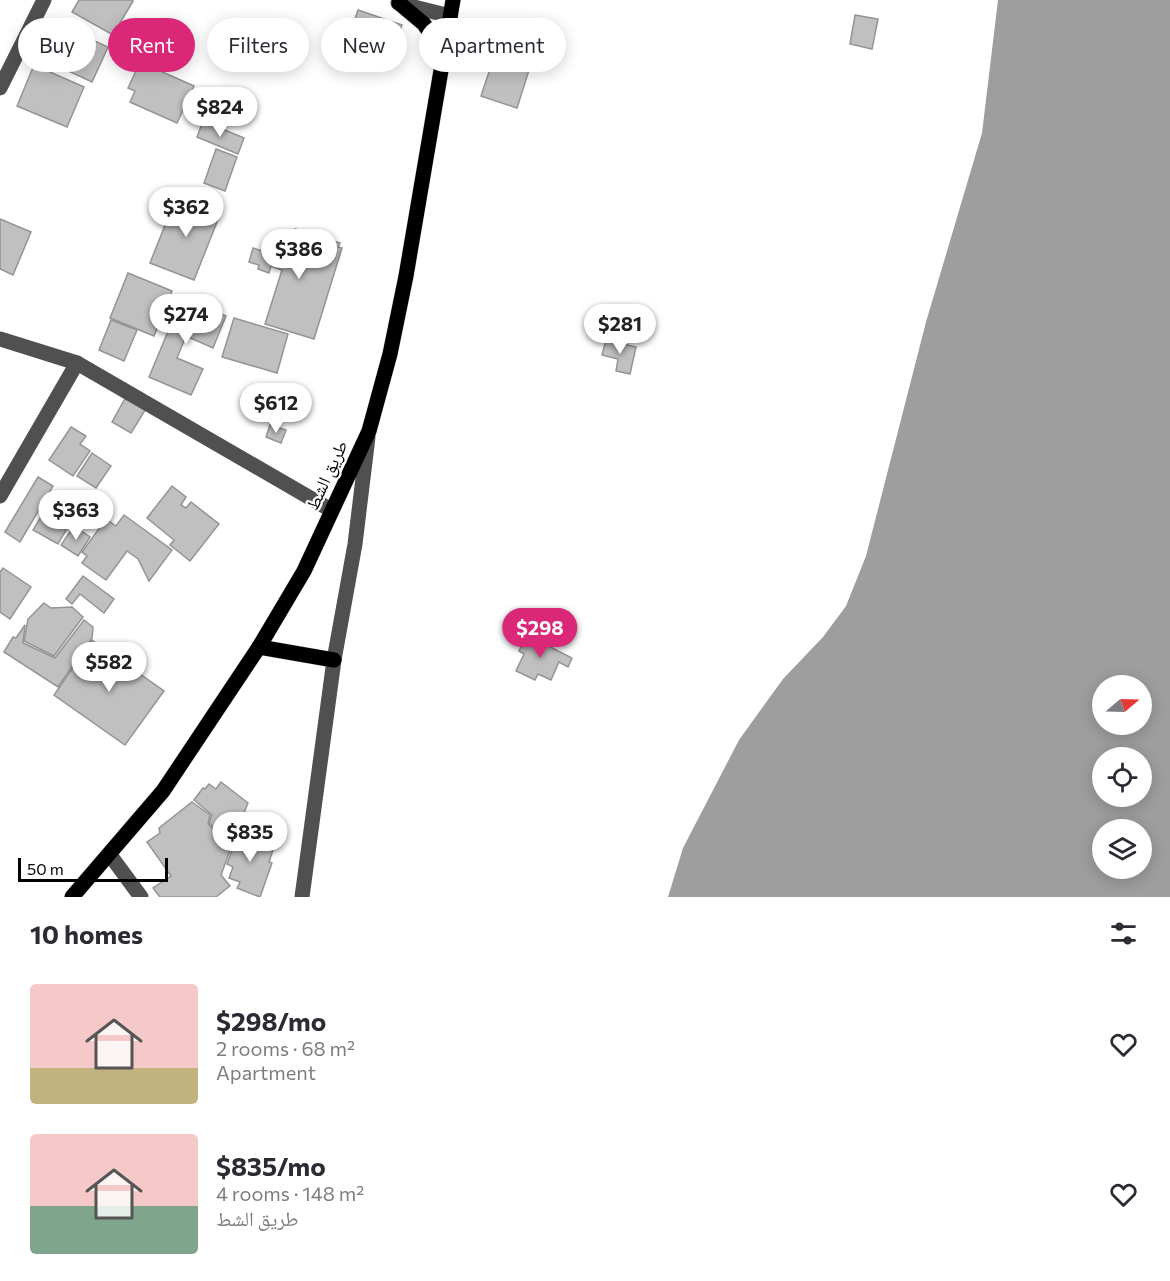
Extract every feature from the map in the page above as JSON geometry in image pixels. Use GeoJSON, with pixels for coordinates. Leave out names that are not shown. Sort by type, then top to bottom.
{"type":"FeatureCollection","features":[{"type":"Feature","properties":{"kind":"main road","name":"طريق الشط"},"geometry":{"type":"LineString","coordinates":[[450,16],[453,0]]}},
{"type":"Feature","properties":{"kind":"main road"},"geometry":{"type":"LineString","coordinates":[[396,2],[419,20]]}},
{"type":"Feature","properties":{"kind":"main road","name":"طريق الشط"},"geometry":{"type":"LineString","coordinates":[[72,897],[164,791],[259,647],[304,571],[369,431],[390,354],[406,276],[441,72]]}},
{"type":"Feature","properties":{"kind":"main road"},"geometry":{"type":"LineString","coordinates":[[259,647],[334,660]]}},
{"type":"Feature","properties":{"kind":"street"},"geometry":{"type":"LineString","coordinates":[[0,88],[44,0]]}},
{"type":"Feature","properties":{"kind":"street"},"geometry":{"type":"LineString","coordinates":[[396,2],[450,16]]}},
{"type":"Feature","properties":{"kind":"street"},"geometry":{"type":"LineString","coordinates":[[0,339],[77,363],[331,510]]}},
{"type":"Feature","properties":{"kind":"street"},"geometry":{"type":"LineString","coordinates":[[0,496],[77,363]]}},
{"type":"Feature","properties":{"kind":"street"},"geometry":{"type":"LineString","coordinates":[[302,897],[334,660],[355,544],[369,431]]}},
{"type":"Feature","properties":{"kind":"street"},"geometry":{"type":"LineString","coordinates":[[110,855],[141,897]]}},
{"type":"Feature","properties":{"kind":"shaded area"},"geometry":{"type":"Polygon","coordinates":[[[998,0],[1170,0],[1170,897],[668,897],[683,848],[739,740],[783,679],[823,637],[846,606],[866,556],[926,322],[982,133],[998,0]]]}},
{"type":"Feature","properties":{"kind":"building"},"geometry":{"type":"Polygon","coordinates":[[[79,0],[133,1],[123,18],[108,18],[108,32],[96,25],[96,18],[83,18],[72,12],[79,0]]]}},
{"type":"Feature","properties":{"kind":"building"},"geometry":{"type":"Polygon","coordinates":[[[358,10],[381,18],[355,18],[358,10]]]}},
{"type":"Feature","properties":{"kind":"building"},"geometry":{"type":"Polygon","coordinates":[[[855,15],[878,19],[872,49],[850,44],[855,15]]]}},
{"type":"Feature","properties":{"kind":"building"},"geometry":{"type":"Polygon","coordinates":[[[96,41],[108,47],[92,82],[70,72],[96,72],[96,41]]]}},
{"type":"Feature","properties":{"kind":"building"},"geometry":{"type":"Polygon","coordinates":[[[31,72],[50,72],[84,87],[67,127],[17,106],[31,72]]]}},
{"type":"Feature","properties":{"kind":"building"},"geometry":{"type":"Polygon","coordinates":[[[135,72],[162,72],[194,86],[177,123],[130,102],[135,91],[128,88],[135,72]]]}},
{"type":"Feature","properties":{"kind":"building"},"geometry":{"type":"Polygon","coordinates":[[[489,72],[528,72],[517,108],[481,96],[489,72]]]}},
{"type":"Feature","properties":{"kind":"building"},"geometry":{"type":"Polygon","coordinates":[[[203,121],[244,138],[238,154],[197,137],[203,121]]]}},
{"type":"Feature","properties":{"kind":"building"},"geometry":{"type":"Polygon","coordinates":[[[216,149],[237,157],[225,191],[204,183],[216,149]]]}},
{"type":"Feature","properties":{"kind":"building"},"geometry":{"type":"Polygon","coordinates":[[[177,195],[221,212],[194,280],[150,263],[177,195]]]}},
{"type":"Feature","properties":{"kind":"building"},"geometry":{"type":"Polygon","coordinates":[[[0,219],[31,232],[13,275],[0,269],[0,219]]]}},
{"type":"Feature","properties":{"kind":"building"},"geometry":{"type":"Polygon","coordinates":[[[295,229],[340,243],[338,247],[342,248],[314,339],[265,324],[282,270],[271,266],[269,273],[258,269],[259,265],[249,262],[253,248],[262,251],[265,242],[276,246],[278,239],[283,241],[285,234],[293,236],[295,229]]]}},
{"type":"Feature","properties":{"kind":"building"},"geometry":{"type":"Polygon","coordinates":[[[128,273],[172,291],[154,336],[110,318],[128,273]]]}},
{"type":"Feature","properties":{"kind":"building"},"geometry":{"type":"Polygon","coordinates":[[[182,298],[226,316],[213,348],[186,336],[177,358],[203,369],[191,395],[149,377],[182,298]]]}},
{"type":"Feature","properties":{"kind":"building"},"geometry":{"type":"Polygon","coordinates":[[[234,318],[288,334],[277,373],[222,357],[234,318]]]}},
{"type":"Feature","properties":{"kind":"building"},"geometry":{"type":"Polygon","coordinates":[[[111,320],[137,330],[124,361],[99,350],[111,320]]]}},
{"type":"Feature","properties":{"kind":"building"},"geometry":{"type":"Polygon","coordinates":[[[606,340],[636,347],[630,374],[616,371],[618,359],[602,355],[606,340]]]}},
{"type":"Feature","properties":{"kind":"building"},"geometry":{"type":"Polygon","coordinates":[[[127,395],[147,407],[131,433],[112,422],[127,395]]]}},
{"type":"Feature","properties":{"kind":"building"},"geometry":{"type":"Polygon","coordinates":[[[270,425],[286,430],[281,443],[266,437],[270,425]]]}},
{"type":"Feature","properties":{"kind":"building"},"geometry":{"type":"Polygon","coordinates":[[[71,427],[86,436],[80,444],[90,451],[73,476],[49,460],[71,427]]]}},
{"type":"Feature","properties":{"kind":"building"},"geometry":{"type":"Polygon","coordinates":[[[92,453],[111,466],[96,488],[77,476],[92,453]]]}},
{"type":"Feature","properties":{"kind":"building"},"geometry":{"type":"Polygon","coordinates":[[[38,477],[53,486],[20,542],[5,532],[38,477]]]}},
{"type":"Feature","properties":{"kind":"building"},"geometry":{"type":"Polygon","coordinates":[[[172,486],[186,497],[181,505],[186,508],[191,502],[219,524],[190,561],[170,545],[174,540],[147,518],[172,486]]]}},
{"type":"Feature","properties":{"kind":"building"},"geometry":{"type":"Polygon","coordinates":[[[70,499],[80,506],[58,544],[33,530],[51,500],[65,508],[70,499]]]}},
{"type":"Feature","properties":{"kind":"building"},"geometry":{"type":"Polygon","coordinates":[[[124,515],[172,550],[149,581],[138,559],[127,551],[106,580],[82,563],[87,556],[82,552],[106,519],[116,526],[124,515]]]}},
{"type":"Feature","properties":{"kind":"building"},"geometry":{"type":"Polygon","coordinates":[[[74,526],[90,537],[78,556],[61,545],[74,526]]]}},
{"type":"Feature","properties":{"kind":"building"},"geometry":{"type":"Polygon","coordinates":[[[3,568],[31,587],[10,619],[0,612],[0,572],[3,568]]]}},
{"type":"Feature","properties":{"kind":"building"},"geometry":{"type":"Polygon","coordinates":[[[83,576],[114,599],[104,613],[80,594],[72,604],[66,599],[83,576]]]}},
{"type":"Feature","properties":{"kind":"building"},"geometry":{"type":"Polygon","coordinates":[[[44,603],[51,608],[72,607],[83,617],[54,656],[24,641],[28,619],[44,603]]]}},
{"type":"Feature","properties":{"kind":"building"},"geometry":{"type":"Polygon","coordinates":[[[84,620],[93,627],[92,638],[58,687],[4,652],[13,637],[16,638],[25,625],[23,643],[55,658],[84,620]]]}},
{"type":"Feature","properties":{"kind":"building"},"geometry":{"type":"Polygon","coordinates":[[[527,635],[572,658],[568,667],[559,662],[551,680],[538,674],[535,680],[516,671],[524,654],[519,651],[527,635]]]}},
{"type":"Feature","properties":{"kind":"building"},"geometry":{"type":"Polygon","coordinates":[[[92,640],[164,691],[125,745],[54,695],[92,640]]]}},
{"type":"Feature","properties":{"kind":"building"},"geometry":{"type":"Polygon","coordinates":[[[221,782],[248,803],[232,843],[209,823],[212,815],[194,800],[209,784],[216,789],[221,782]]]}},
{"type":"Feature","properties":{"kind":"building"},"geometry":{"type":"Polygon","coordinates":[[[192,802],[210,815],[208,824],[232,845],[221,875],[230,886],[216,897],[160,897],[153,888],[171,876],[147,842],[160,833],[159,828],[192,802]]]}},
{"type":"Feature","properties":{"kind":"building"},"geometry":{"type":"Polygon","coordinates":[[[239,832],[253,837],[254,834],[260,836],[258,841],[274,847],[269,862],[272,863],[260,897],[237,888],[240,882],[229,878],[233,867],[227,864],[239,832]]]}}]}
